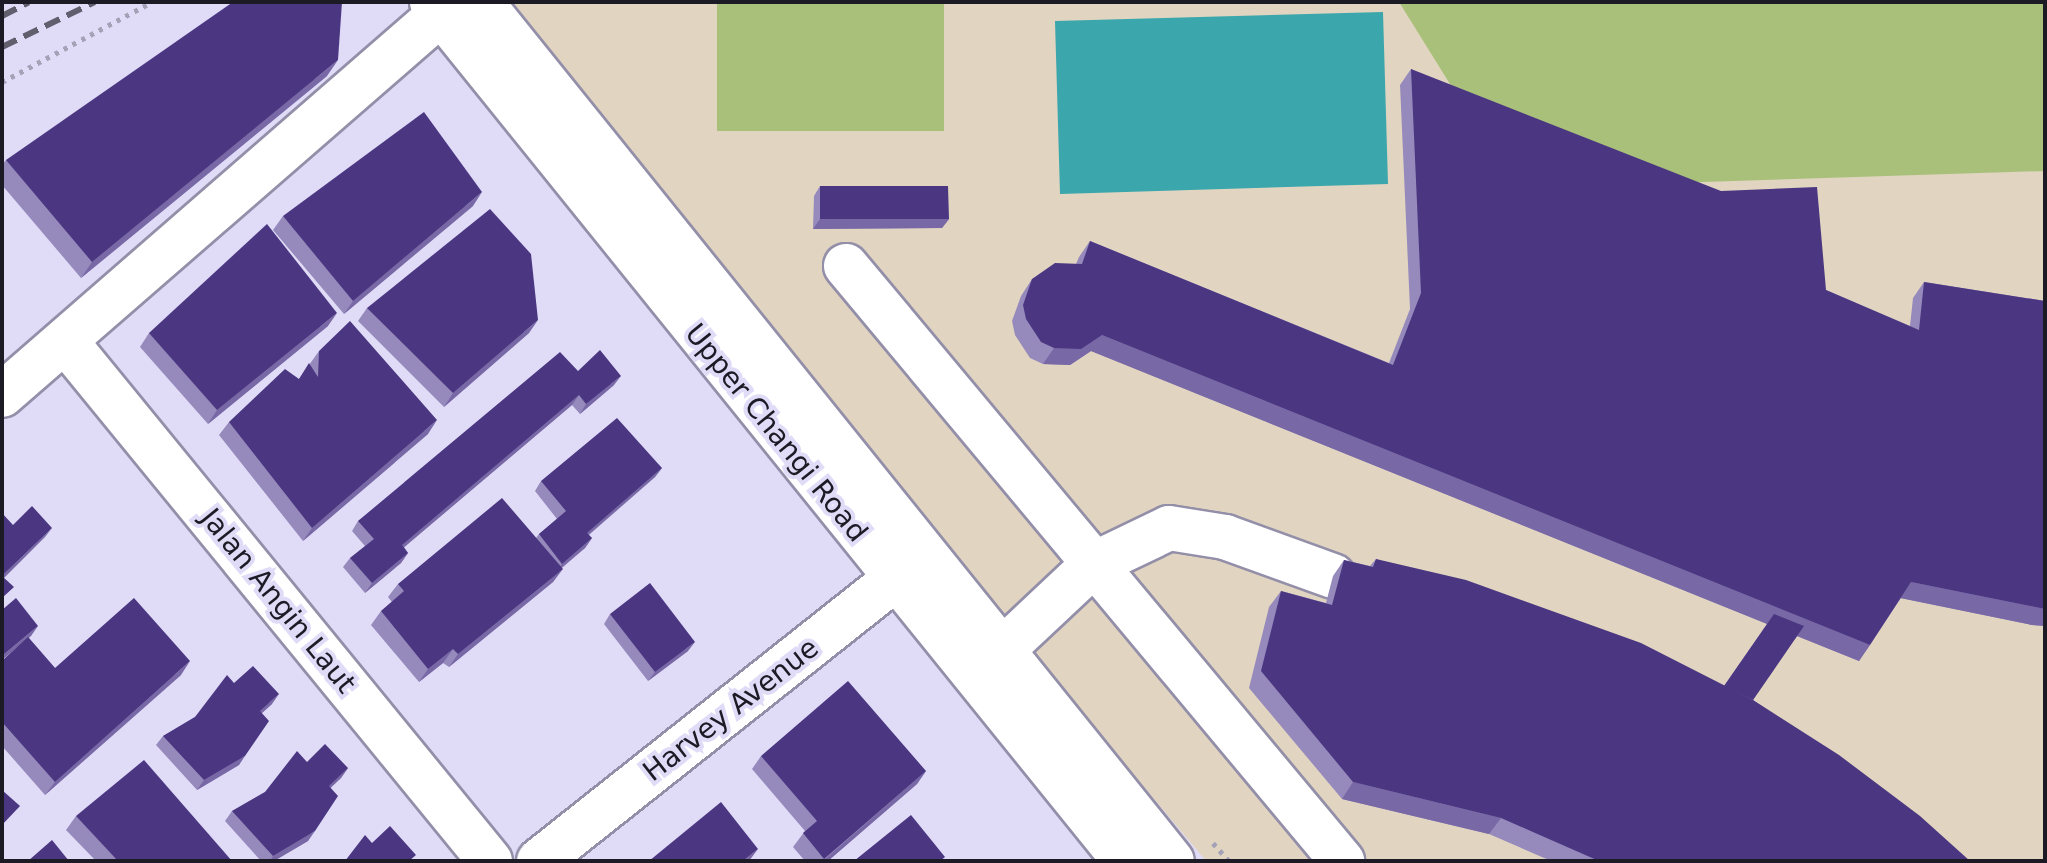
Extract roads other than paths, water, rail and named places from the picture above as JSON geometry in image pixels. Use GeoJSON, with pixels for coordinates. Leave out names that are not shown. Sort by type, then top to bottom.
{"type":"FeatureCollection","features":[{"type":"Feature","properties":{"kind":"street"},"geometry":{"type":"LineString","coordinates":[[2,395],[452,5]]}},
{"type":"Feature","properties":{"kind":"street","name":"Upper Changi Road"},"geometry":{"type":"LineString","coordinates":[[452,5],[987,664],[1172,861]]}},
{"type":"Feature","properties":{"kind":"street"},"geometry":{"type":"LineString","coordinates":[[846,266],[1342,861]]}},
{"type":"Feature","properties":{"kind":"street","name":"Jalan Angin Laut"},"geometry":{"type":"LineString","coordinates":[[66,342],[490,861]]}},
{"type":"Feature","properties":{"kind":"street"},"geometry":{"type":"LineString","coordinates":[[987,664],[1094,564],[1169,528],[1225,537],[1333,576]]}},
{"type":"Feature","properties":{"kind":"street","name":"Harvey Avenue"},"geometry":{"type":"LineString","coordinates":[[539,861],[908,568]]}},
{"type":"Feature","properties":{"kind":"street","name":"Upper Changi Road"},"geometry":{"type":"LineString","coordinates":[[987,664],[1125,861]]}},
{"type":"Feature","properties":{"kind":"railway"},"geometry":{"type":"LineString","coordinates":[[2,16],[29,2]]}},
{"type":"Feature","properties":{"kind":"railway"},"geometry":{"type":"LineString","coordinates":[[2,47],[95,2]]}}]}
